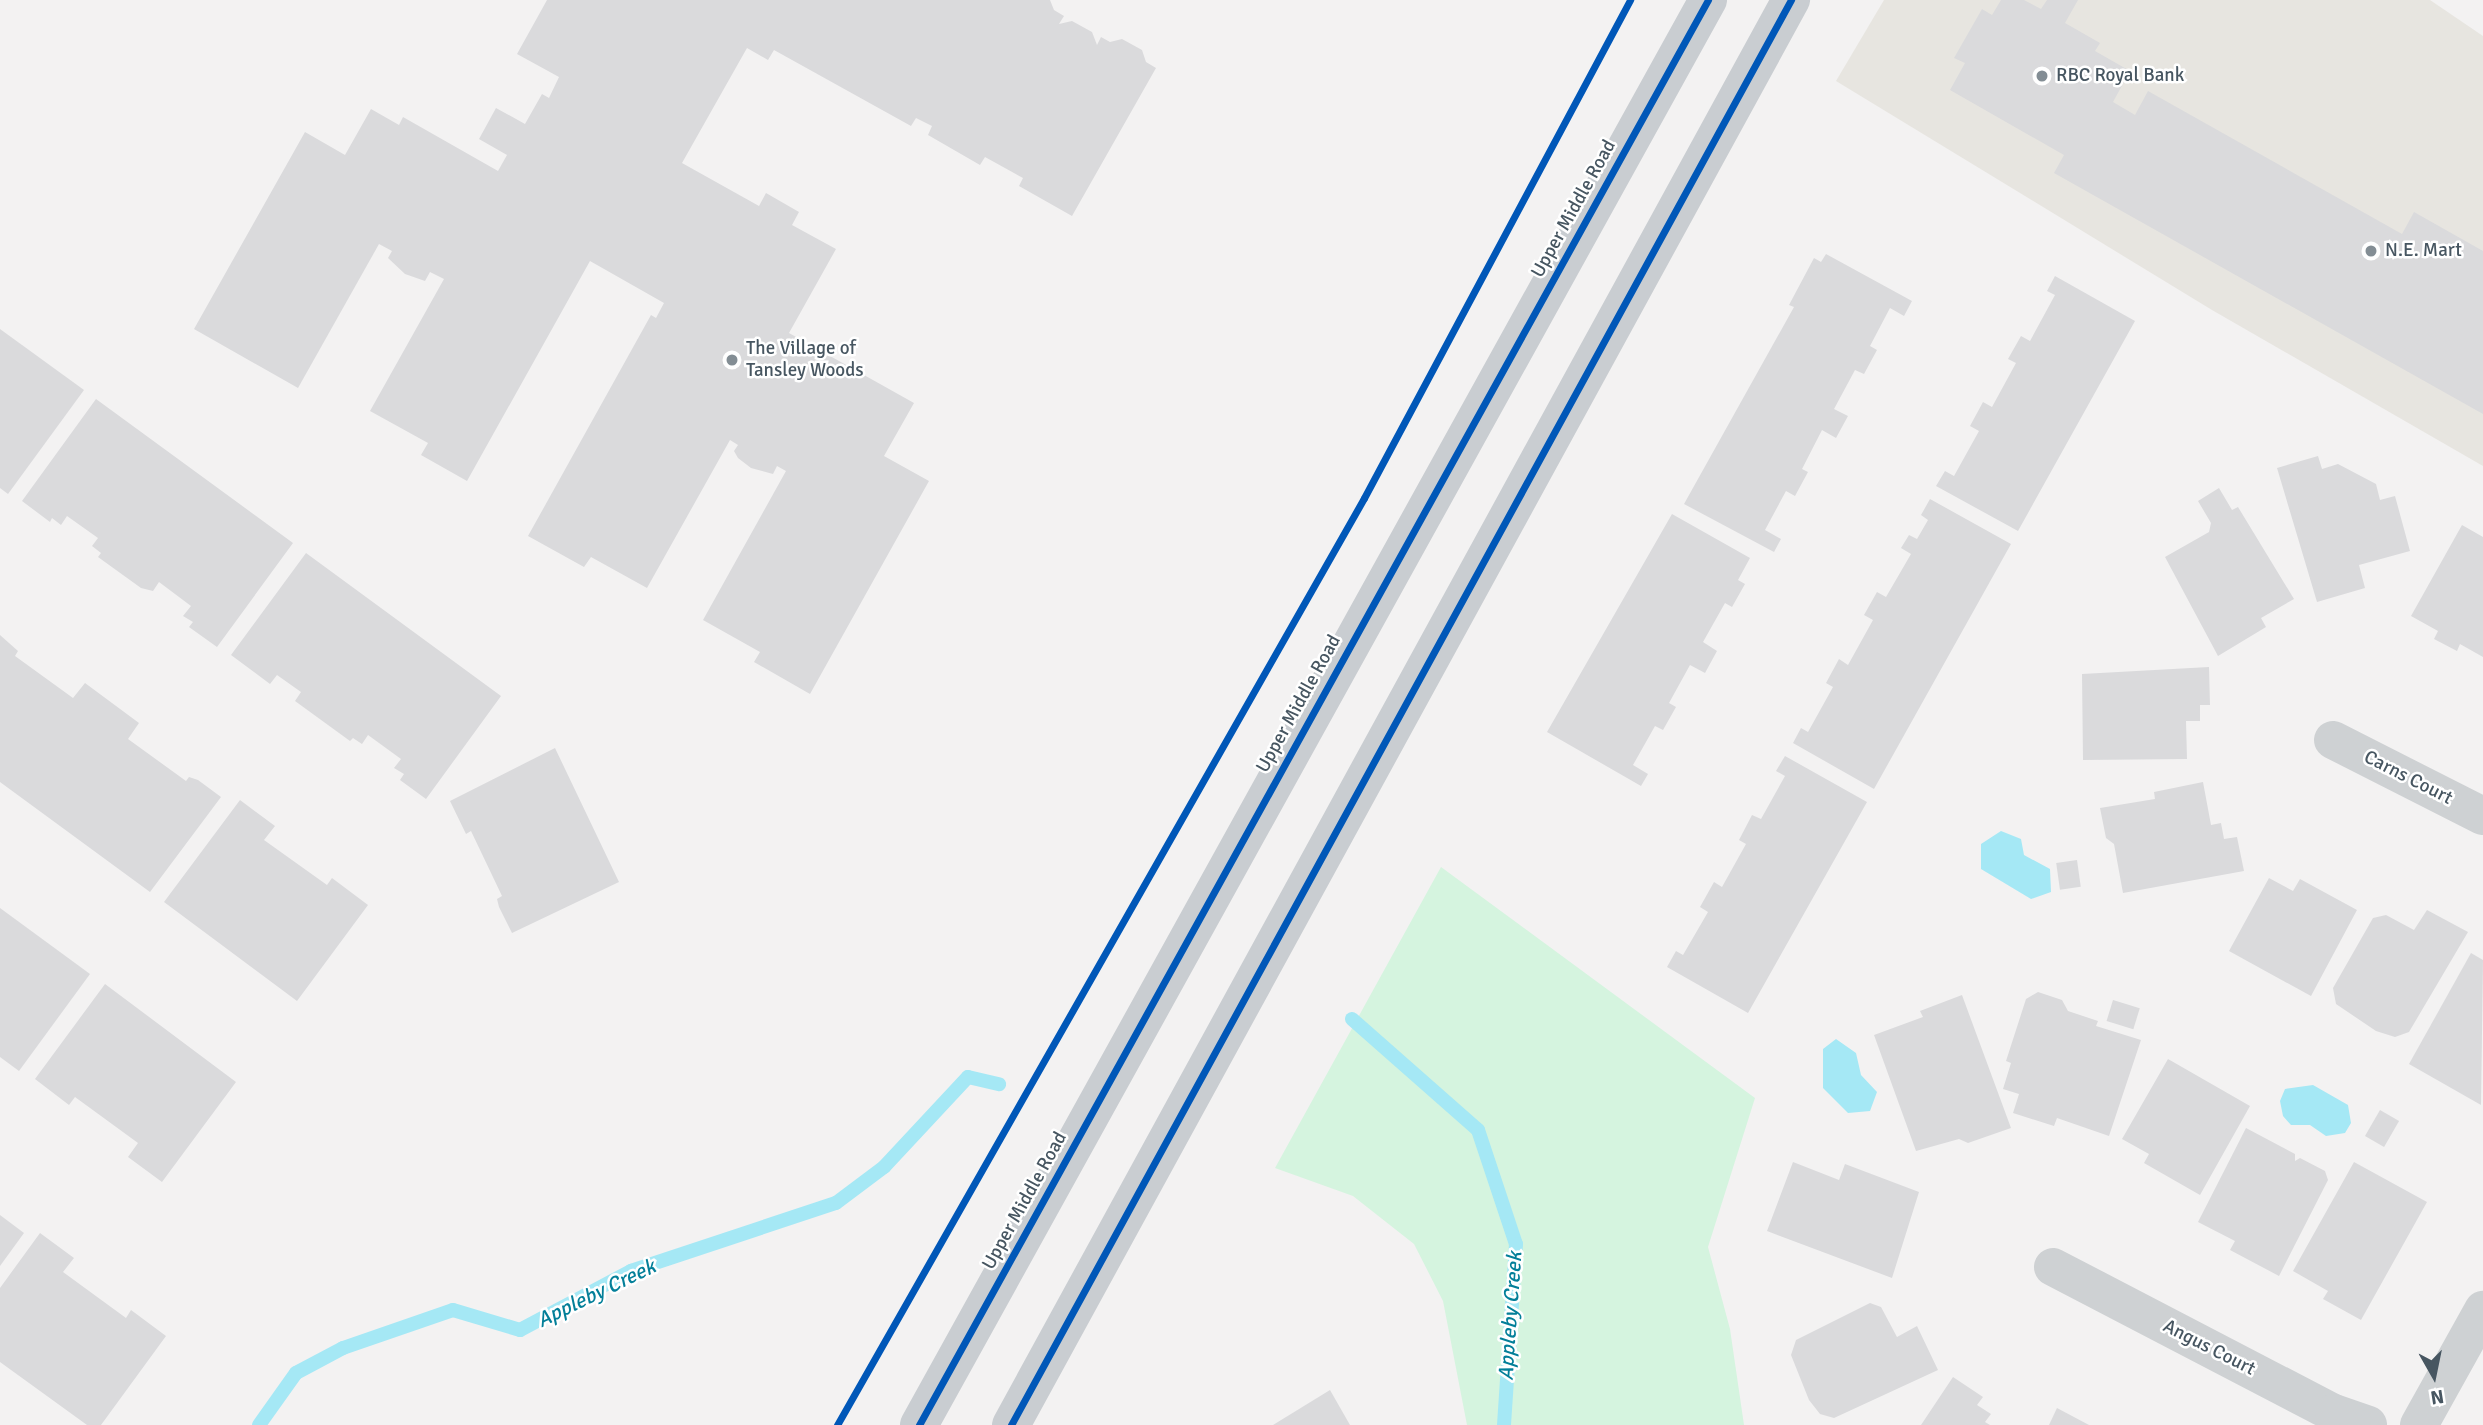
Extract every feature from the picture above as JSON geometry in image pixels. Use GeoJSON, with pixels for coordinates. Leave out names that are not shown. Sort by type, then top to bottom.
{"type":"FeatureCollection","features":[{"type":"Feature","properties":{"kind":"main road","name":"Upper Middle Road"},"geometry":{"type":"LineString","coordinates":[[919,1425],[1708,0]]}},
{"type":"Feature","properties":{"kind":"main road"},"geometry":{"type":"LineString","coordinates":[[1010,1425],[1791,0]]}},
{"type":"Feature","properties":{"kind":"street","name":"Carns Court"},"geometry":{"type":"LineString","coordinates":[[2333,740],[2483,816]]}},
{"type":"Feature","properties":{"kind":"street","name":"Angus Court"},"geometry":{"type":"LineString","coordinates":[[2053,1267],[2334,1413],[2368,1425]]}},
{"type":"Feature","properties":{"kind":"street"},"geometry":{"type":"LineString","coordinates":[[2419,1425],[2483,1310]]}},
{"type":"Feature","properties":{"kind":"shaded area"},"geometry":{"type":"Polygon","coordinates":[[[1884,0],[2430,0],[2483,36],[2483,466],[2212,310],[1836,81],[1884,0]]]}},
{"type":"Feature","properties":{"kind":"green space"},"geometry":{"type":"Polygon","coordinates":[[[1441,867],[1755,1098],[1708,1247],[1730,1329],[1744,1425],[1467,1425],[1443,1301],[1414,1244],[1353,1196],[1275,1168],[1441,867]]]}},
{"type":"Feature","properties":{"kind":"water"},"geometry":{"type":"Polygon","coordinates":[[[2001,831],[2021,839],[2024,855],[2050,869],[2051,892],[2031,899],[1981,869],[1981,844],[2001,831]]]}},
{"type":"Feature","properties":{"kind":"water"},"geometry":{"type":"Polygon","coordinates":[[[1836,1039],[1856,1053],[1861,1075],[1877,1092],[1870,1111],[1848,1113],[1823,1088],[1823,1049],[1836,1039]]]}},
{"type":"Feature","properties":{"kind":"water"},"geometry":{"type":"Polygon","coordinates":[[[2313,1085],[2348,1105],[2351,1123],[2345,1133],[2326,1136],[2310,1125],[2291,1125],[2283,1116],[2280,1101],[2285,1089],[2313,1085]]]}},
{"type":"Feature","properties":{"kind":"building","name":"The Village of Tansley Woods"},"geometry":{"type":"Polygon","coordinates":[[[547,0],[1050,0],[1054,10],[1064,16],[1059,24],[1072,21],[1092,32],[1097,45],[1101,37],[1110,42],[1122,39],[1142,50],[1146,62],[1156,68],[1072,216],[1019,186],[1023,178],[985,157],[980,165],[928,135],[932,126],[916,118],[911,126],[774,50],[768,60],[747,48],[682,163],[759,206],[766,193],[799,212],[792,225],[836,249],[789,333],[914,403],[884,456],[929,481],[810,694],[754,662],[760,652],[703,620],[786,471],[777,466],[773,474],[751,468],[738,458],[734,451],[738,445],[730,440],[647,588],[591,557],[584,567],[528,536],[651,315],[656,318],[664,303],[590,261],[467,481],[421,455],[428,443],[370,411],[444,279],[430,272],[425,281],[405,274],[388,258],[392,251],[379,244],[298,388],[194,329],[305,132],[345,155],[371,109],[399,125],[403,117],[498,171],[507,155],[479,139],[496,108],[525,124],[542,94],[549,98],[559,77],[517,54],[547,0]]]}},
{"type":"Feature","properties":{"kind":"building"},"geometry":{"type":"Polygon","coordinates":[[[2001,0],[2024,0],[2041,9],[2047,0],[2078,0],[2065,23],[2100,43],[2095,51],[2130,71],[2113,102],[2135,115],[2148,91],[2402,234],[2414,212],[2483,251],[2483,414],[2054,173],[2064,155],[1950,90],[1965,63],[1954,58],[1982,9],[1992,15],[2001,0]]]}},
{"type":"Feature","properties":{"kind":"building"},"geometry":{"type":"Polygon","coordinates":[[[1826,254],[1912,301],[1904,316],[1890,308],[1870,346],[1877,350],[1864,374],[1855,370],[1834,409],[1848,416],[1836,438],[1822,430],[1802,469],[1808,472],[1795,496],[1786,491],[1765,530],[1781,539],[1774,552],[1684,504],[1794,307],[1789,305],[1814,258],[1821,262],[1826,254]]]}},
{"type":"Feature","properties":{"kind":"building"},"geometry":{"type":"Polygon","coordinates":[[[2055,276],[2135,321],[2018,531],[1936,486],[1945,471],[1954,476],[1979,431],[1970,426],[1983,402],[1992,407],[2016,363],[2008,359],[2021,336],[2030,341],[2055,295],[2047,291],[2055,276]]]}},
{"type":"Feature","properties":{"kind":"building"},"geometry":{"type":"Polygon","coordinates":[[[0,329],[84,390],[8,494],[0,488],[0,329]]]}},
{"type":"Feature","properties":{"kind":"building"},"geometry":{"type":"Polygon","coordinates":[[[96,399],[293,543],[217,647],[189,627],[193,622],[183,616],[191,606],[159,582],[153,591],[141,588],[98,557],[101,553],[92,546],[98,538],[67,516],[61,525],[52,518],[50,522],[22,501],[96,399]]]}},
{"type":"Feature","properties":{"kind":"building"},"geometry":{"type":"Polygon","coordinates":[[[2318,456],[2322,469],[2338,464],[2376,484],[2380,500],[2395,496],[2410,551],[2359,565],[2365,588],[2317,602],[2277,468],[2318,456]]]}},
{"type":"Feature","properties":{"kind":"building"},"geometry":{"type":"Polygon","coordinates":[[[2219,488],[2232,510],[2238,507],[2294,599],[2261,618],[2266,627],[2218,656],[2165,557],[2209,532],[2211,523],[2198,501],[2219,488]]]}},
{"type":"Feature","properties":{"kind":"building"},"geometry":{"type":"Polygon","coordinates":[[[1930,499],[2011,544],[1874,789],[1793,743],[1801,728],[1808,732],[1833,687],[1826,683],[1839,659],[1848,665],[1873,620],[1864,615],[1877,592],[1886,597],[1911,554],[1901,548],[1909,535],[1917,539],[1928,520],[1921,515],[1930,499]]]}},
{"type":"Feature","properties":{"kind":"building"},"geometry":{"type":"Polygon","coordinates":[[[1672,514],[1750,558],[1738,580],[1745,584],[1732,607],[1725,603],[1703,642],[1717,651],[1705,673],[1690,665],[1669,703],[1676,707],[1663,730],[1655,726],[1633,765],[1648,774],[1641,786],[1547,732],[1672,514]]]}},
{"type":"Feature","properties":{"kind":"building"},"geometry":{"type":"Polygon","coordinates":[[[2462,525],[2483,537],[2483,657],[2460,644],[2457,651],[2434,639],[2438,631],[2411,616],[2462,525]]]}},
{"type":"Feature","properties":{"kind":"building"},"geometry":{"type":"Polygon","coordinates":[[[306,553],[501,696],[426,799],[400,780],[404,774],[394,768],[401,759],[368,735],[362,744],[353,738],[350,741],[295,701],[301,692],[277,675],[270,684],[231,655],[306,553]]]}},
{"type":"Feature","properties":{"kind":"building"},"geometry":{"type":"Polygon","coordinates":[[[0,635],[18,651],[15,656],[73,698],[85,683],[139,723],[128,739],[186,781],[189,777],[198,780],[221,797],[150,892],[0,782],[0,635]]]}},
{"type":"Feature","properties":{"kind":"building"},"geometry":{"type":"Polygon","coordinates":[[[2209,667],[2210,705],[2200,705],[2200,721],[2186,721],[2187,759],[2083,760],[2082,674],[2209,667]]]}},
{"type":"Feature","properties":{"kind":"building"},"geometry":{"type":"Polygon","coordinates":[[[555,748],[619,882],[512,933],[499,907],[497,899],[502,896],[471,831],[466,834],[450,801],[555,748]]]}},
{"type":"Feature","properties":{"kind":"building"},"geometry":{"type":"Polygon","coordinates":[[[1785,756],[1867,802],[1748,1013],[1667,967],[1676,951],[1683,955],[1708,912],[1700,907],[1714,882],[1722,887],[1746,844],[1739,840],[1752,815],[1761,819],[1785,776],[1776,771],[1785,756]]]}},
{"type":"Feature","properties":{"kind":"building"},"geometry":{"type":"Polygon","coordinates":[[[2203,782],[2211,825],[2221,823],[2224,839],[2237,837],[2244,871],[2123,893],[2114,844],[2106,838],[2100,808],[2155,799],[2154,792],[2203,782]]]}},
{"type":"Feature","properties":{"kind":"building"},"geometry":{"type":"Polygon","coordinates":[[[240,800],[275,826],[264,840],[327,885],[332,878],[368,905],[297,1001],[164,902],[240,800]]]}},
{"type":"Feature","properties":{"kind":"building"},"geometry":{"type":"Polygon","coordinates":[[[2077,860],[2081,887],[2060,890],[2056,863],[2077,860]]]}},
{"type":"Feature","properties":{"kind":"building"},"geometry":{"type":"Polygon","coordinates":[[[2269,878],[2293,891],[2300,879],[2357,910],[2311,996],[2229,951],[2269,878]]]}},
{"type":"Feature","properties":{"kind":"building"},"geometry":{"type":"Polygon","coordinates":[[[0,908],[90,974],[19,1071],[0,1057],[0,908]]]}},
{"type":"Feature","properties":{"kind":"building"},"geometry":{"type":"Polygon","coordinates":[[[2427,910],[2468,932],[2409,1032],[2395,1037],[2376,1031],[2336,1004],[2333,988],[2373,918],[2386,915],[2414,930],[2427,910]]]}},
{"type":"Feature","properties":{"kind":"building"},"geometry":{"type":"Polygon","coordinates":[[[2471,953],[2483,960],[2481,1105],[2409,1064],[2471,953]]]}},
{"type":"Feature","properties":{"kind":"building"},"geometry":{"type":"Polygon","coordinates":[[[105,984],[236,1082],[162,1182],[128,1157],[138,1143],[75,1097],[69,1105],[35,1079],[105,984]]]}},
{"type":"Feature","properties":{"kind":"building"},"geometry":{"type":"Polygon","coordinates":[[[2038,992],[2062,1000],[2068,1011],[2098,1021],[2096,1026],[2141,1040],[2109,1136],[2057,1118],[2054,1126],[2013,1113],[2019,1094],[2003,1089],[2011,1063],[2006,1061],[2026,999],[2038,992]]]}},
{"type":"Feature","properties":{"kind":"building"},"geometry":{"type":"Polygon","coordinates":[[[1962,995],[2011,1128],[1968,1143],[1959,1139],[1916,1151],[1874,1035],[1923,1017],[1920,1011],[1962,995]]]}},
{"type":"Feature","properties":{"kind":"building"},"geometry":{"type":"Polygon","coordinates":[[[2113,1000],[2140,1008],[2133,1029],[2107,1021],[2113,1000]]]}},
{"type":"Feature","properties":{"kind":"building"},"geometry":{"type":"Polygon","coordinates":[[[2168,1059],[2250,1106],[2200,1195],[2144,1163],[2149,1154],[2122,1139],[2168,1059]]]}},
{"type":"Feature","properties":{"kind":"building"},"geometry":{"type":"Polygon","coordinates":[[[2380,1110],[2399,1121],[2384,1147],[2365,1136],[2380,1110]]]}},
{"type":"Feature","properties":{"kind":"building"},"geometry":{"type":"Polygon","coordinates":[[[2246,1128],[2295,1154],[2295,1161],[2300,1158],[2325,1171],[2328,1180],[2279,1276],[2230,1250],[2235,1241],[2198,1222],[2246,1128]]]}},
{"type":"Feature","properties":{"kind":"building"},"geometry":{"type":"Polygon","coordinates":[[[1793,1162],[1839,1180],[1845,1164],[1919,1192],[1892,1278],[1767,1231],[1793,1162]]]}},
{"type":"Feature","properties":{"kind":"building"},"geometry":{"type":"Polygon","coordinates":[[[2354,1162],[2427,1202],[2361,1320],[2323,1299],[2328,1291],[2293,1271],[2354,1162]]]}},
{"type":"Feature","properties":{"kind":"building"},"geometry":{"type":"Polygon","coordinates":[[[0,1215],[24,1233],[0,1266],[0,1215]]]}},
{"type":"Feature","properties":{"kind":"building"},"geometry":{"type":"Polygon","coordinates":[[[40,1233],[74,1258],[63,1272],[126,1318],[131,1310],[166,1336],[101,1425],[87,1425],[0,1362],[0,1288],[40,1233]]]}},
{"type":"Feature","properties":{"kind":"building"},"geometry":{"type":"Polygon","coordinates":[[[1870,1303],[1881,1307],[1897,1337],[1917,1326],[1938,1370],[1834,1418],[1820,1414],[1809,1400],[1791,1355],[1796,1340],[1870,1303]]]}},
{"type":"Feature","properties":{"kind":"building"},"geometry":{"type":"Polygon","coordinates":[[[1953,1377],[1983,1397],[1977,1405],[1991,1414],[1985,1422],[1990,1425],[1921,1425],[1953,1377]]]}},
{"type":"Feature","properties":{"kind":"building"},"geometry":{"type":"Polygon","coordinates":[[[1330,1390],[1350,1425],[1273,1425],[1330,1390]]]}},
{"type":"Feature","properties":{"kind":"building"},"geometry":{"type":"Polygon","coordinates":[[[2057,1408],[2089,1425],[2049,1425],[2057,1408]]]}},
{"type":"Feature","properties":{"kind":"waterway","name":"Appleby Creek"},"geometry":{"type":"LineString","coordinates":[[1352,1019],[1478,1130],[1516,1244],[1504,1425]]}},
{"type":"Feature","properties":{"kind":"waterway","name":"Appleby Creek"},"geometry":{"type":"LineString","coordinates":[[259,1425],[296,1373],[343,1348],[453,1310],[520,1330],[631,1271],[836,1203],[884,1167],[968,1077],[999,1084]]}},
{"type":"Feature","properties":{"kind":"cycle path"},"geometry":{"type":"LineString","coordinates":[[837,1425],[1364,498],[1630,0]]}},
{"type":"Feature","properties":{"kind":"cycle path"},"geometry":{"type":"LineString","coordinates":[[919,1425],[1708,0]]}},
{"type":"Feature","properties":{"kind":"cycle path"},"geometry":{"type":"LineString","coordinates":[[1011,1425],[1791,0]]}},
{"type":"Feature","properties":{"kind":"place","name":"RBC Royal Bank"},"geometry":{"type":"Point","coordinates":[2042,76]}},
{"type":"Feature","properties":{"kind":"place","name":"N.E. Mart"},"geometry":{"type":"Point","coordinates":[2371,251]}},
{"type":"Feature","properties":{"kind":"place","name":"The Village of Tansley Woods"},"geometry":{"type":"Point","coordinates":[732,360]}}]}
